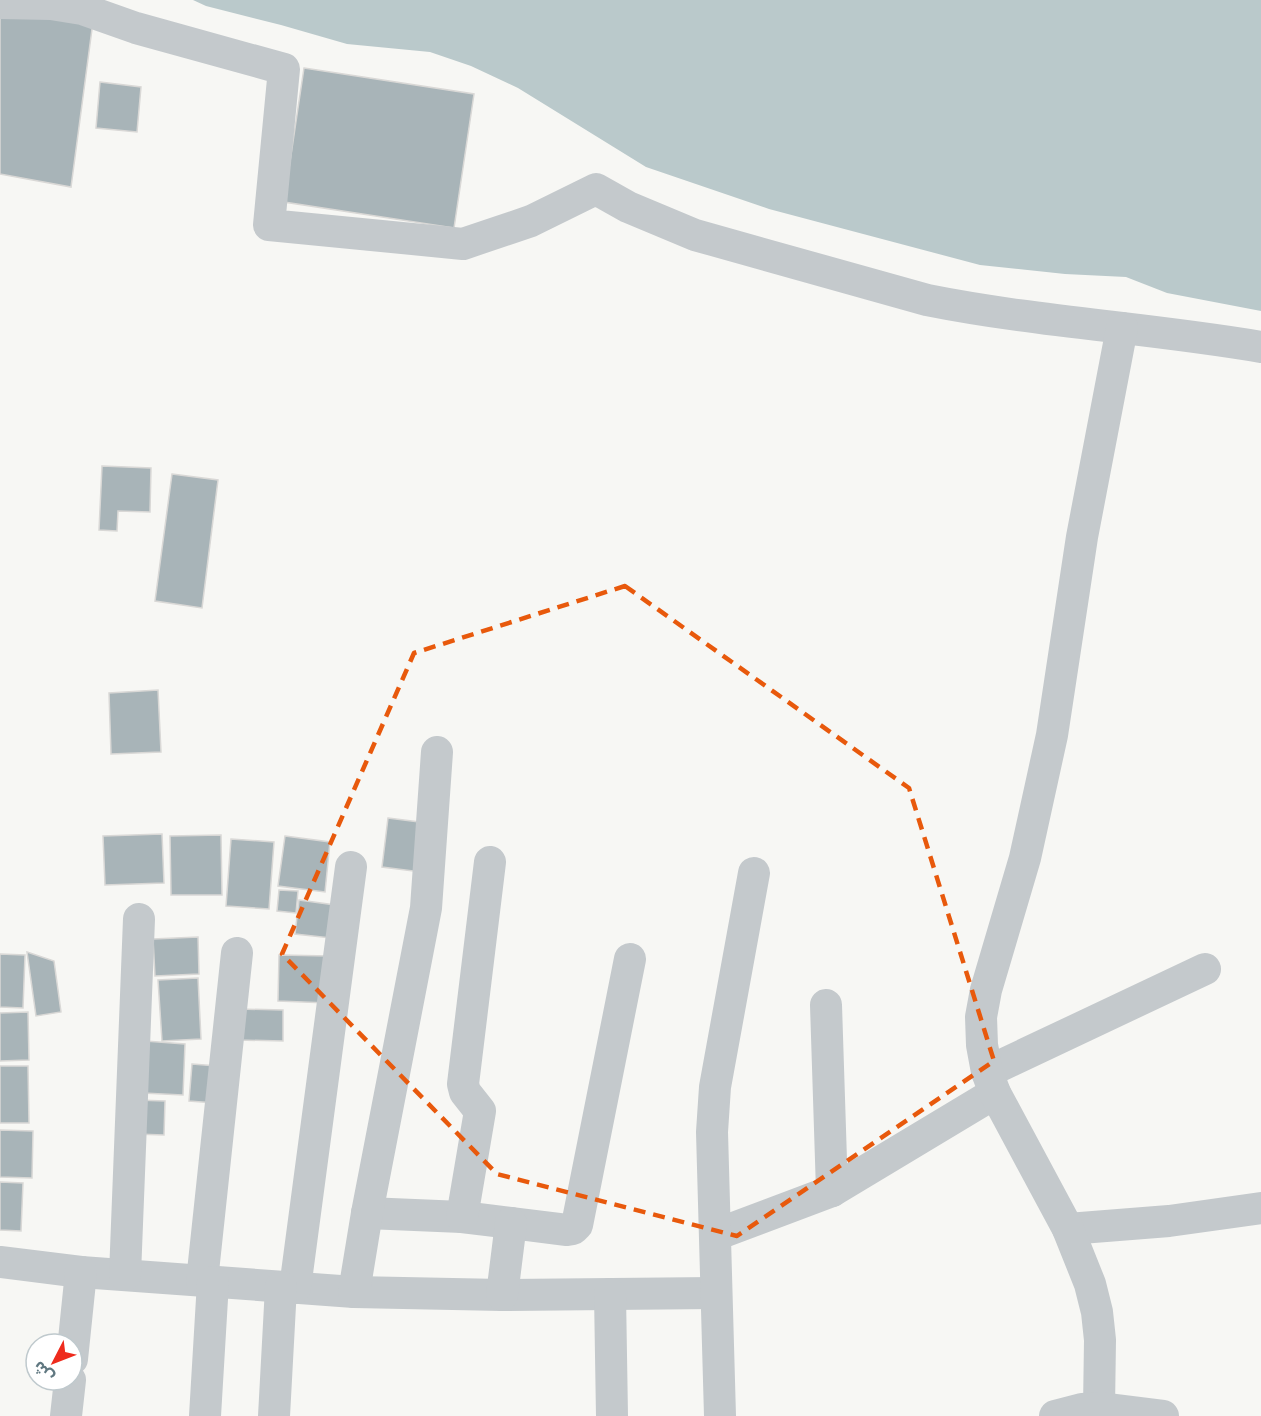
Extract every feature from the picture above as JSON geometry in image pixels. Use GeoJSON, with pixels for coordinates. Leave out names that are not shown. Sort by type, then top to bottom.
{"type":"FeatureCollection","features":[{"type":"Feature","properties":{"kind":"street"},"geometry":{"type":"LineString","coordinates":[[0,3],[51,4],[82,9],[136,28],[284,69],[269,225],[463,244],[531,221],[596,189],[628,207],[695,235],[927,300],[962,307],[1170,333],[1261,348]]}},
{"type":"Feature","properties":{"kind":"street"},"geometry":{"type":"LineString","coordinates":[[1100,1408],[1100,1340],[1097,1312],[1090,1284],[1068,1229],[991,1082],[982,1036],[981,1017],[986,990],[1025,858],[1052,735],[1082,537],[1122,328]]}},
{"type":"Feature","properties":{"kind":"street"},"geometry":{"type":"LineString","coordinates":[[354,1292],[426,908],[437,752]]}},
{"type":"Feature","properties":{"kind":"street"},"geometry":{"type":"LineString","coordinates":[[462,1217],[480,1111],[465,1092],[463,1084],[490,862]]}},
{"type":"Feature","properties":{"kind":"street"},"geometry":{"type":"LineString","coordinates":[[274,1416],[288,1287],[351,867]]}},
{"type":"Feature","properties":{"kind":"street"},"geometry":{"type":"LineString","coordinates":[[720,1416],[712,1132],[715,1087],[754,873]]}},
{"type":"Feature","properties":{"kind":"street"},"geometry":{"type":"LineString","coordinates":[[125,1275],[139,919]]}},
{"type":"Feature","properties":{"kind":"street"},"geometry":{"type":"LineString","coordinates":[[205,1416],[208,1281],[237,953]]}},
{"type":"Feature","properties":{"kind":"street"},"geometry":{"type":"LineString","coordinates":[[367,1213],[462,1217],[573,1229],[577,1225],[630,959]]}},
{"type":"Feature","properties":{"kind":"street"},"geometry":{"type":"LineString","coordinates":[[715,1235],[832,1191],[991,1082],[1204,969]]}},
{"type":"Feature","properties":{"kind":"street"},"geometry":{"type":"LineString","coordinates":[[826,1005],[832,1191]]}},
{"type":"Feature","properties":{"kind":"street"},"geometry":{"type":"LineString","coordinates":[[1068,1229],[1169,1221],[1261,1208]]}},
{"type":"Feature","properties":{"kind":"street"},"geometry":{"type":"LineString","coordinates":[[502,1295],[511,1223]]}},
{"type":"Feature","properties":{"kind":"street"},"geometry":{"type":"LineString","coordinates":[[0,1262],[81,1272],[354,1292],[502,1295],[716,1293]]}},
{"type":"Feature","properties":{"kind":"street"},"geometry":{"type":"LineString","coordinates":[[75,1332],[81,1272]]}},
{"type":"Feature","properties":{"kind":"street"},"geometry":{"type":"LineString","coordinates":[[610,1294],[612,1416]]}},
{"type":"Feature","properties":{"kind":"street"},"geometry":{"type":"LineString","coordinates":[[66,1416],[69,1392]]}},
{"type":"Feature","properties":{"kind":"street"},"geometry":{"type":"LineString","coordinates":[[1054,1416],[1082,1409],[1100,1408],[1163,1416]]}},
{"type":"Feature","properties":{"kind":"highlighted area"},"geometry":{"type":"Polygon","coordinates":[[[625,586],[909,788],[994,1061],[737,1236],[497,1174],[282,954],[414,653],[625,586]]]}},
{"type":"Feature","properties":{"kind":"shaded area"},"geometry":{"type":"Polygon","coordinates":[[[193,0],[1261,0],[1261,311],[1167,293],[1126,277],[1065,274],[980,265],[769,209],[646,167],[518,88],[471,66],[430,52],[347,44],[206,6],[193,0]]]}},
{"type":"Feature","properties":{"kind":"building"},"geometry":{"type":"Polygon","coordinates":[[[0,8],[94,14],[71,187],[0,174],[0,8]]]}},
{"type":"Feature","properties":{"kind":"building"},"geometry":{"type":"Polygon","coordinates":[[[304,68],[474,94],[454,228],[284,202],[304,68]]]}},
{"type":"Feature","properties":{"kind":"building"},"geometry":{"type":"Polygon","coordinates":[[[100,82],[141,87],[137,132],[96,128],[100,82]]]}},
{"type":"Feature","properties":{"kind":"building"},"geometry":{"type":"Polygon","coordinates":[[[102,466],[151,468],[150,512],[118,511],[117,531],[99,530],[102,466]]]}},
{"type":"Feature","properties":{"kind":"building"},"geometry":{"type":"Polygon","coordinates":[[[172,474],[218,480],[202,608],[155,601],[172,474]]]}},
{"type":"Feature","properties":{"kind":"building"},"geometry":{"type":"Polygon","coordinates":[[[158,690],[161,752],[111,754],[109,693],[158,690]]]}},
{"type":"Feature","properties":{"kind":"building"},"geometry":{"type":"Polygon","coordinates":[[[388,818],[427,823],[421,872],[382,867],[388,818]]]}},
{"type":"Feature","properties":{"kind":"building"},"geometry":{"type":"Polygon","coordinates":[[[162,834],[164,883],[105,885],[103,836],[162,834]]]}},
{"type":"Feature","properties":{"kind":"building"},"geometry":{"type":"Polygon","coordinates":[[[221,835],[222,895],[171,895],[170,836],[221,835]]]}},
{"type":"Feature","properties":{"kind":"building"},"geometry":{"type":"Polygon","coordinates":[[[285,836],[330,842],[325,892],[278,886],[285,836]]]}},
{"type":"Feature","properties":{"kind":"building"},"geometry":{"type":"Polygon","coordinates":[[[231,839],[274,842],[269,909],[226,906],[231,839]]]}},
{"type":"Feature","properties":{"kind":"building"},"geometry":{"type":"Polygon","coordinates":[[[279,890],[298,891],[296,913],[277,911],[279,890]]]}},
{"type":"Feature","properties":{"kind":"building"},"geometry":{"type":"Polygon","coordinates":[[[299,900],[335,905],[331,938],[295,934],[299,900]]]}},
{"type":"Feature","properties":{"kind":"building"},"geometry":{"type":"Polygon","coordinates":[[[198,937],[199,974],[155,976],[153,939],[198,937]]]}},
{"type":"Feature","properties":{"kind":"building"},"geometry":{"type":"Polygon","coordinates":[[[27,952],[54,961],[61,1012],[36,1016],[27,952]]]}},
{"type":"Feature","properties":{"kind":"building"},"geometry":{"type":"Polygon","coordinates":[[[0,954],[25,955],[23,1008],[0,1007],[0,954]]]}},
{"type":"Feature","properties":{"kind":"building"},"geometry":{"type":"Polygon","coordinates":[[[279,955],[329,956],[328,1003],[278,1001],[279,955]]]}},
{"type":"Feature","properties":{"kind":"building"},"geometry":{"type":"Polygon","coordinates":[[[198,978],[201,1039],[162,1041],[158,980],[198,978]]]}},
{"type":"Feature","properties":{"kind":"building"},"geometry":{"type":"Polygon","coordinates":[[[239,1009],[283,1010],[283,1041],[238,1040],[239,1009]]]}},
{"type":"Feature","properties":{"kind":"building"},"geometry":{"type":"Polygon","coordinates":[[[28,1012],[29,1060],[0,1061],[0,1013],[28,1012]]]}},
{"type":"Feature","properties":{"kind":"building"},"geometry":{"type":"Polygon","coordinates":[[[145,1041],[185,1044],[183,1095],[143,1093],[145,1041]]]}},
{"type":"Feature","properties":{"kind":"building"},"geometry":{"type":"Polygon","coordinates":[[[192,1064],[217,1066],[215,1103],[189,1101],[192,1064]]]}},
{"type":"Feature","properties":{"kind":"building"},"geometry":{"type":"Polygon","coordinates":[[[0,1066],[28,1066],[29,1123],[0,1123],[0,1066]]]}},
{"type":"Feature","properties":{"kind":"building"},"geometry":{"type":"Polygon","coordinates":[[[136,1100],[165,1101],[164,1135],[135,1134],[136,1100]]]}},
{"type":"Feature","properties":{"kind":"building"},"geometry":{"type":"Polygon","coordinates":[[[0,1130],[33,1131],[32,1178],[0,1177],[0,1130]]]}},
{"type":"Feature","properties":{"kind":"building"},"geometry":{"type":"Polygon","coordinates":[[[0,1182],[23,1183],[21,1231],[0,1230],[0,1182]]]}}]}
